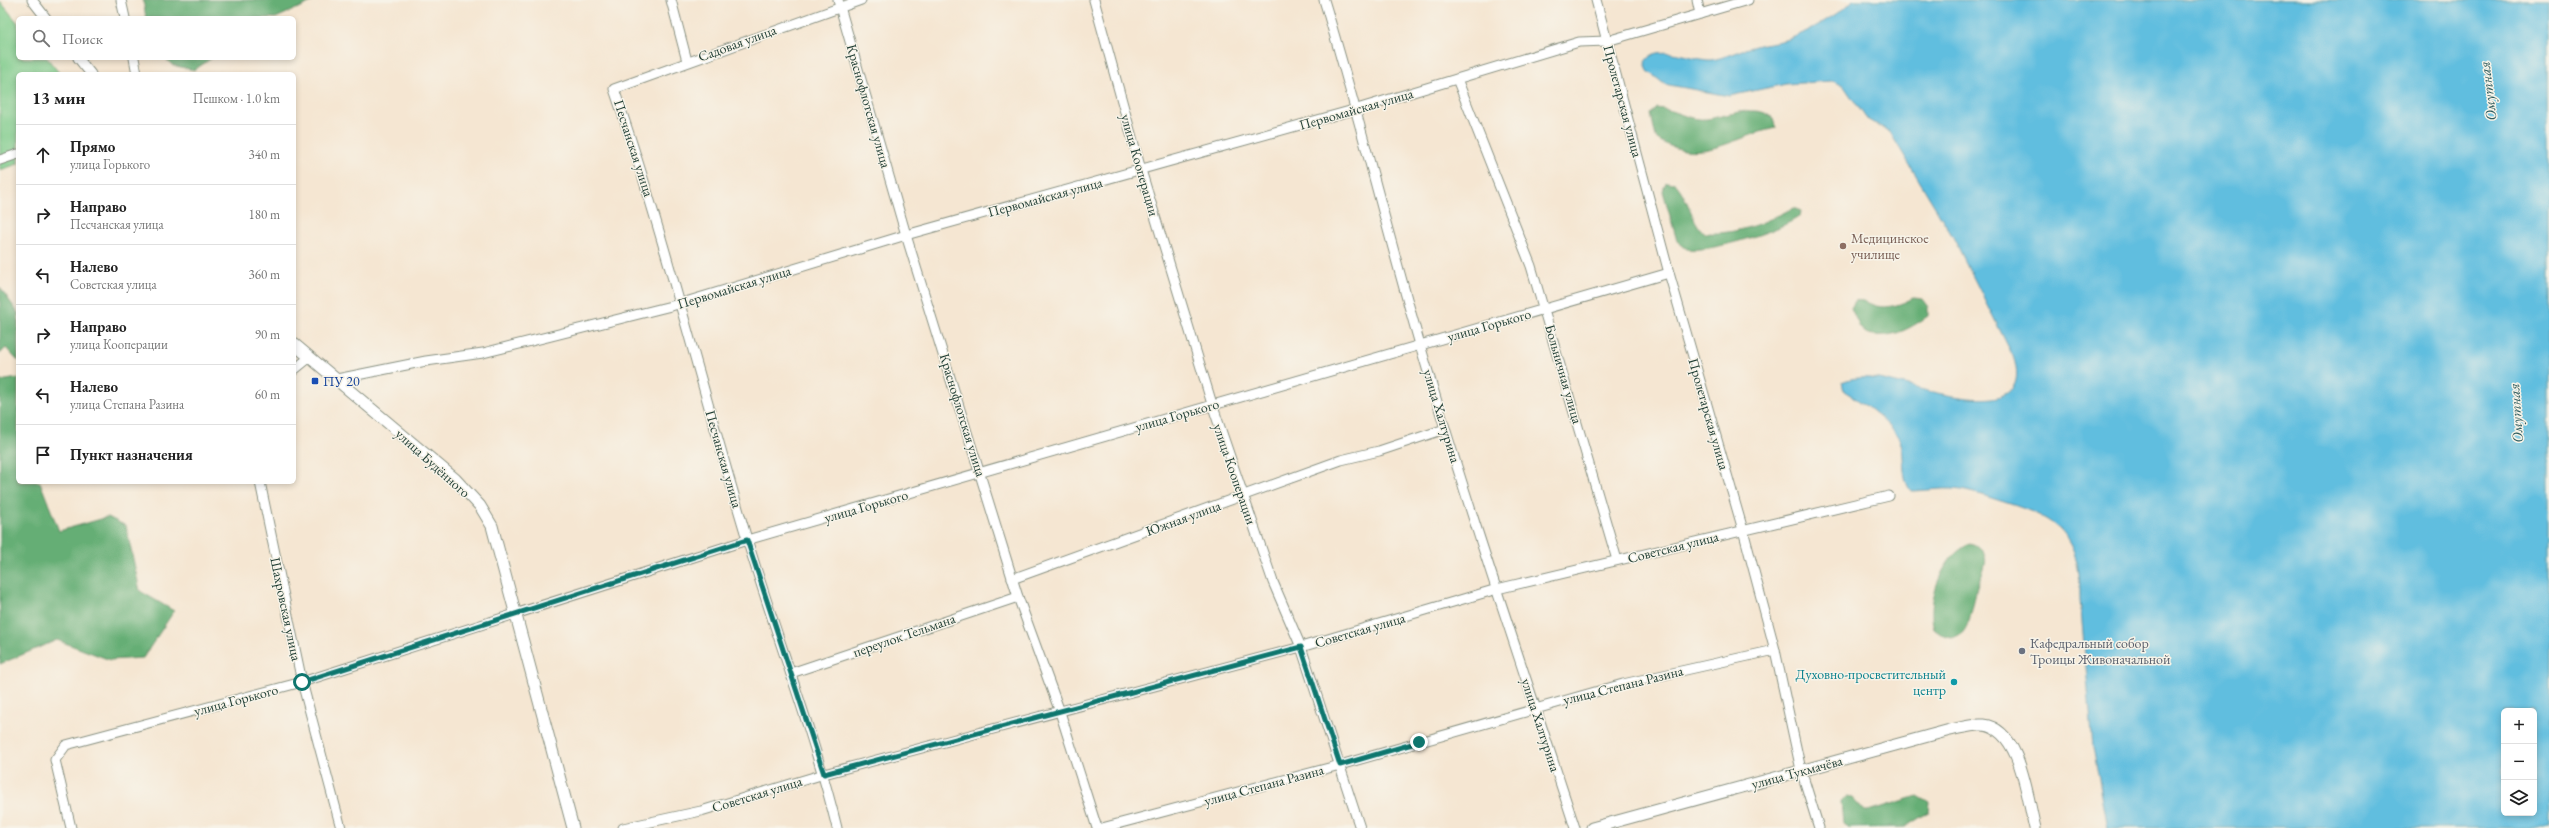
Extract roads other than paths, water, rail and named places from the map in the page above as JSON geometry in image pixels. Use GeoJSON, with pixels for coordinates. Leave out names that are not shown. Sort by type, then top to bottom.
{"type":"FeatureCollection","features":[{"type":"Feature","properties":{"kind":"street"},"geometry":{"type":"LineString","coordinates":[[32,0],[44,16]]}},
{"type":"Feature","properties":{"kind":"street"},"geometry":{"type":"LineString","coordinates":[[121,0],[125,16]]}},
{"type":"Feature","properties":{"kind":"street"},"geometry":{"type":"LineString","coordinates":[[672,0],[687,62]]}},
{"type":"Feature","properties":{"kind":"street","name":"Садовая улица"},"geometry":{"type":"LineString","coordinates":[[614,89],[839,3],[861,0]]}},
{"type":"Feature","properties":{"kind":"street","name":"улица Кооперации"},"geometry":{"type":"LineString","coordinates":[[1094,0],[1140,170],[1212,404],[1273,582],[1301,647],[1360,828]]}},
{"type":"Feature","properties":{"kind":"street","name":"улица Халтурина"},"geometry":{"type":"LineString","coordinates":[[1324,0],[1357,109],[1420,345],[1445,429],[1575,828]]}},
{"type":"Feature","properties":{"kind":"street","name":"Пролетарская улица"},"geometry":{"type":"LineString","coordinates":[[1596,0],[1669,273],[1743,530],[1774,650],[1801,770],[1820,828]]}},
{"type":"Feature","properties":{"kind":"street"},"geometry":{"type":"LineString","coordinates":[[1697,0],[1700,14]]}},
{"type":"Feature","properties":{"kind":"street","name":"Первомайская улица"},"geometry":{"type":"LineString","coordinates":[[337,379],[483,353],[679,304],[906,234],[1357,109],[1579,42],[1607,41],[1748,0]]}},
{"type":"Feature","properties":{"kind":"street","name":"Краснофлотская улица"},"geometry":{"type":"LineString","coordinates":[[839,3],[906,234],[981,473],[1012,578],[1060,712],[1097,828]]}},
{"type":"Feature","properties":{"kind":"street"},"geometry":{"type":"LineString","coordinates":[[80,60],[89,72]]}},
{"type":"Feature","properties":{"kind":"street"},"geometry":{"type":"LineString","coordinates":[[134,60],[137,72]]}},
{"type":"Feature","properties":{"kind":"street","name":"Больничная улица"},"geometry":{"type":"LineString","coordinates":[[1457,79],[1531,266],[1545,308],[1617,560]]}},
{"type":"Feature","properties":{"kind":"street","name":"Песчанская улица"},"geometry":{"type":"LineString","coordinates":[[614,89],[646,181],[679,304],[747,540],[824,774],[837,828]]}},
{"type":"Feature","properties":{"kind":"street"},"geometry":{"type":"LineString","coordinates":[[0,160],[16,155]]}},
{"type":"Feature","properties":{"kind":"street","name":"улица Горького"},"geometry":{"type":"LineString","coordinates":[[71,828],[55,760],[66,745],[302,682],[747,540],[981,473],[1212,404],[1669,273]]}},
{"type":"Feature","properties":{"kind":"street","name":"улица Будённого"},"geometry":{"type":"LineString","coordinates":[[296,346],[455,478],[480,506],[492,526],[573,828]]}},
{"type":"Feature","properties":{"kind":"street"},"geometry":{"type":"LineString","coordinates":[[296,368],[310,357]]}},
{"type":"Feature","properties":{"kind":"street","name":"Южная улица"},"geometry":{"type":"LineString","coordinates":[[1012,578],[1243,497],[1341,460],[1379,451],[1445,429]]}},
{"type":"Feature","properties":{"kind":"street","name":"Шахровская улица"},"geometry":{"type":"LineString","coordinates":[[260,484],[302,682],[342,828]]}},
{"type":"Feature","properties":{"kind":"street","name":"Советская улица"},"geometry":{"type":"LineString","coordinates":[[623,828],[701,811],[824,774],[1301,647],[1497,589],[1889,496]]}},
{"type":"Feature","properties":{"kind":"street","name":"переулок Тельмана"},"geometry":{"type":"LineString","coordinates":[[791,673],[1018,597]]}},
{"type":"Feature","properties":{"kind":"street","name":"улица Степана Разина"},"geometry":{"type":"LineString","coordinates":[[1102,828],[1340,765],[1536,707],[1623,684],[1774,650]]}},
{"type":"Feature","properties":{"kind":"street","name":"улица Тукмачёва"},"geometry":{"type":"LineString","coordinates":[[1592,828],[1801,770],[1975,725],[1990,727],[2003,733],[2013,745],[2035,828]]}},
{"type":"Feature","properties":{"kind":"water","name":"Омутная"},"geometry":{"type":"Polygon","coordinates":[[[1853,0],[2549,0],[2549,828],[2108,828],[2093,747],[2077,560],[2064,534],[2053,524],[2040,516],[1979,494],[1954,489],[1911,491],[1906,481],[1901,443],[1898,437],[1876,414],[1844,391],[1842,382],[1855,378],[1869,378],[1894,382],[1941,394],[1967,398],[1990,398],[2008,393],[2016,379],[2013,356],[1953,237],[1890,132],[1866,118],[1843,85],[1832,81],[1786,84],[1729,96],[1664,84],[1648,71],[1645,62],[1651,56],[1658,53],[1667,52],[1704,60],[1721,58],[1756,46],[1791,38],[1841,11],[1853,0]]]}},
{"type":"Feature","properties":{"kind":"place","name":"Медицинское училище"},"geometry":{"type":"Point","coordinates":[1843,246]}},
{"type":"Feature","properties":{"kind":"place","name":"ПУ 20"},"geometry":{"type":"Point","coordinates":[315,381]}},
{"type":"Feature","properties":{"kind":"place","name":"Кафедральный собор Троицы Живоначальной"},"geometry":{"type":"Point","coordinates":[2022,651]}},
{"type":"Feature","properties":{"kind":"place","name":"Духовно-просветительный центр"},"geometry":{"type":"Point","coordinates":[1954,682]}}]}
